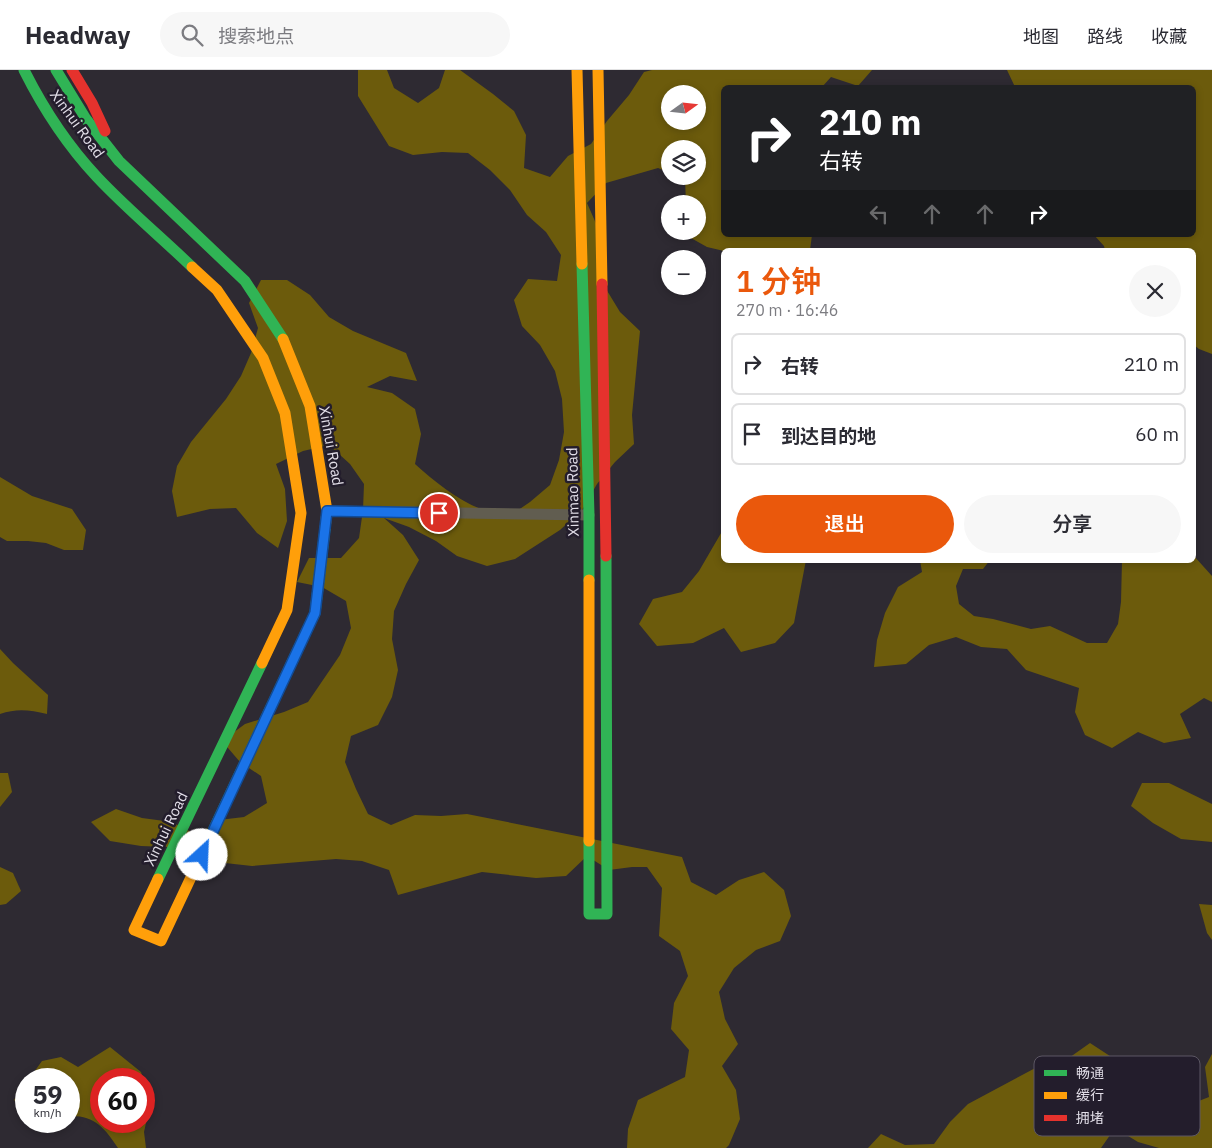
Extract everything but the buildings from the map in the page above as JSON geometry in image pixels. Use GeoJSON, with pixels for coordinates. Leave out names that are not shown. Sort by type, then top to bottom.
{"type":"FeatureCollection","features":[{"type":"Feature","properties":{"kind":"main road","name":"Xinhui Road"},"geometry":{"type":"LineString","coordinates":[[24,70],[35,92],[62,134],[97,177],[218,290],[263,358],[285,413],[301,513],[287,610],[134,930],[161,941],[315,613],[327,511],[310,406],[286,344],[245,282],[119,161],[86,119],[56,70]]}},
{"type":"Feature","properties":{"kind":"main road"},"geometry":{"type":"LineString","coordinates":[[72,70],[92,103],[119,161]]}},
{"type":"Feature","properties":{"kind":"main road","name":"Xinmao Road"},"geometry":{"type":"LineString","coordinates":[[577,70],[589,515],[589,914],[606,914],[606,515],[598,70]]}},
{"type":"Feature","properties":{"kind":"street"},"geometry":{"type":"LineString","coordinates":[[327,511],[589,515]]}},
{"type":"Feature","properties":{"kind":"shaded area"},"geometry":{"type":"Polygon","coordinates":[[[358,70],[387,70],[394,88],[418,103],[439,88],[445,70],[460,70],[514,111],[526,135],[524,168],[550,177],[568,156],[591,144],[629,95],[644,72],[652,70],[872,70],[859,85],[831,77],[824,85],[721,85],[721,237],[812,237],[810,248],[721,248],[721,250],[707,247],[694,240],[706,240],[706,195],[686,195],[685,185],[706,185],[706,140],[661,140],[661,169],[658,168],[606,183],[587,203],[598,228],[603,284],[620,312],[640,331],[632,415],[634,444],[615,462],[597,484],[582,510],[560,530],[515,559],[487,566],[457,556],[436,541],[409,527],[384,518],[403,535],[419,560],[394,611],[392,639],[398,670],[392,697],[378,725],[351,736],[345,762],[368,814],[391,825],[415,815],[467,814],[682,857],[691,882],[716,895],[739,880],[764,872],[784,890],[791,916],[780,941],[756,950],[734,968],[719,992],[725,1019],[738,1044],[722,1066],[736,1090],[740,1119],[726,1148],[627,1148],[628,1129],[638,1100],[685,1077],[689,1050],[671,1029],[674,1003],[688,976],[680,951],[659,936],[662,888],[647,867],[609,870],[587,856],[566,876],[536,878],[482,872],[398,895],[389,870],[362,861],[336,859],[252,866],[225,863],[195,858],[168,847],[141,846],[110,841],[91,822],[116,809],[142,818],[172,822],[197,835],[219,820],[244,817],[267,803],[261,776],[240,762],[222,741],[245,724],[284,712],[308,702],[340,655],[351,628],[346,601],[322,587],[297,582],[309,558],[341,558],[359,538],[364,484],[350,464],[329,445],[303,451],[276,464],[285,489],[287,521],[278,548],[257,533],[236,508],[210,509],[177,517],[172,491],[177,466],[191,442],[226,399],[241,376],[251,353],[258,328],[249,303],[261,280],[287,280],[310,295],[329,317],[353,331],[406,353],[417,381],[390,376],[367,387],[392,393],[415,409],[421,434],[415,464],[446,490],[472,505],[508,517],[550,485],[559,460],[564,432],[562,399],[555,371],[540,345],[522,326],[514,300],[528,279],[557,281],[561,255],[546,232],[527,215],[510,190],[490,170],[468,153],[442,152],[413,155],[389,146],[358,96],[358,70]]]}},
{"type":"Feature","properties":{"kind":"shaded area"},"geometry":{"type":"Polygon","coordinates":[[[1007,70],[1212,70],[1212,354],[1196,347],[1196,248],[1104,248],[1096,237],[1196,237],[1196,85],[1014,85],[1007,70]]]}},
{"type":"Feature","properties":{"kind":"shaded area"},"geometry":{"type":"Polygon","coordinates":[[[0,477],[32,496],[72,509],[86,530],[83,550],[64,550],[46,543],[7,541],[0,537],[0,477]]]}},
{"type":"Feature","properties":{"kind":"shaded area"},"geometry":{"type":"Polygon","coordinates":[[[721,533],[721,563],[805,563],[794,623],[775,643],[741,652],[724,628],[693,643],[657,646],[639,624],[653,599],[682,592],[699,571],[721,533]]]}},
{"type":"Feature","properties":{"kind":"shaded area"},"geometry":{"type":"Polygon","coordinates":[[[1196,558],[1212,576],[1212,702],[1204,698],[1180,714],[1191,738],[1164,743],[1138,732],[1112,748],[1085,735],[1075,712],[1079,688],[1026,670],[1007,649],[981,647],[956,637],[929,645],[906,664],[874,667],[877,640],[885,613],[898,587],[922,572],[920,563],[988,563],[983,569],[963,569],[956,586],[959,604],[974,616],[1031,629],[1050,626],[1087,643],[1107,643],[1118,624],[1121,602],[1122,563],[1196,563],[1196,558]]]}},
{"type":"Feature","properties":{"kind":"shaded area"},"geometry":{"type":"Polygon","coordinates":[[[0,649],[48,695],[47,714],[23,710],[0,714],[0,649]]]}},
{"type":"Feature","properties":{"kind":"shaded area"},"geometry":{"type":"Polygon","coordinates":[[[0,773],[8,773],[12,792],[0,807],[0,773]]]}},
{"type":"Feature","properties":{"kind":"shaded area"},"geometry":{"type":"Polygon","coordinates":[[[1142,783],[1169,783],[1212,804],[1212,842],[1181,839],[1153,823],[1131,806],[1142,783]]]}},
{"type":"Feature","properties":{"kind":"shaded area"},"geometry":{"type":"Polygon","coordinates":[[[0,867],[13,873],[21,891],[6,904],[0,905],[0,867]]]}},
{"type":"Feature","properties":{"kind":"shaded area"},"geometry":{"type":"Polygon","coordinates":[[[1199,904],[1212,905],[1212,940],[1207,933],[1199,904]]]}},
{"type":"Feature","properties":{"kind":"shaded area"},"geometry":{"type":"Polygon","coordinates":[[[1090,1043],[1110,1056],[1072,1056],[1090,1043]]]}},
{"type":"Feature","properties":{"kind":"shaded area"},"geometry":{"type":"Polygon","coordinates":[[[110,1047],[136,1068],[90,1068],[90,1119],[80,1117],[80,1068],[37,1068],[42,1061],[61,1057],[78,1067],[110,1047]]]}},
{"type":"Feature","properties":{"kind":"shaded area"},"geometry":{"type":"Polygon","coordinates":[[[1212,1054],[1212,1148],[1159,1148],[1138,1142],[1128,1136],[1200,1136],[1200,1101],[1209,1097],[1205,1067],[1212,1054]]]}},
{"type":"Feature","properties":{"kind":"shaded area"},"geometry":{"type":"Polygon","coordinates":[[[1034,1069],[1034,1136],[1109,1136],[1101,1148],[868,1148],[881,1134],[905,1145],[934,1144],[950,1122],[968,1104],[1034,1069]]]}},
{"type":"Feature","properties":{"kind":"shaded area"},"geometry":{"type":"Polygon","coordinates":[[[144,1133],[146,1148],[118,1148],[108,1134],[144,1133]]]}},
{"type":"Feature","properties":{"kind":"traffic: fast"},"geometry":{"type":"LineString","coordinates":[[24,70],[57,126],[86,165],[120,200],[192,267]]}},
{"type":"Feature","properties":{"kind":"traffic: fast"},"geometry":{"type":"LineString","coordinates":[[56,70],[86,119],[119,161],[245,281],[283,339]]}},
{"type":"Feature","properties":{"kind":"traffic: fast"},"geometry":{"type":"LineString","coordinates":[[582,264],[589,580]]}},
{"type":"Feature","properties":{"kind":"traffic: fast"},"geometry":{"type":"LineString","coordinates":[[210,837],[315,613],[325,529]]}},
{"type":"Feature","properties":{"kind":"traffic: fast"},"geometry":{"type":"LineString","coordinates":[[589,841],[589,914],[607,914],[606,556]]}},
{"type":"Feature","properties":{"kind":"traffic: fast"},"geometry":{"type":"LineString","coordinates":[[158,879],[262,663]]}},
{"type":"Feature","properties":{"kind":"traffic: slow"},"geometry":{"type":"LineString","coordinates":[[577,70],[582,264]]}},
{"type":"Feature","properties":{"kind":"traffic: slow"},"geometry":{"type":"LineString","coordinates":[[598,70],[602,284]]}},
{"type":"Feature","properties":{"kind":"traffic: slow"},"geometry":{"type":"LineString","coordinates":[[192,267],[217,290],[263,358],[285,413],[301,513],[287,610],[262,663]]}},
{"type":"Feature","properties":{"kind":"traffic: slow"},"geometry":{"type":"LineString","coordinates":[[283,339],[310,406],[327,511],[325,529]]}},
{"type":"Feature","properties":{"kind":"traffic: slow"},"geometry":{"type":"LineString","coordinates":[[589,580],[589,841]]}},
{"type":"Feature","properties":{"kind":"traffic: slow"},"geometry":{"type":"LineString","coordinates":[[158,879],[134,930],[161,941],[210,837]]}},
{"type":"Feature","properties":{"kind":"traffic: jam"},"geometry":{"type":"LineString","coordinates":[[72,70],[92,103],[105,131]]}},
{"type":"Feature","properties":{"kind":"traffic: jam"},"geometry":{"type":"LineString","coordinates":[[602,284],[606,556]]}},
{"type":"Feature","properties":{"kind":"route"},"geometry":{"type":"LineString","coordinates":[[202,855],[315,613],[327,511],[439,513]]}}]}
